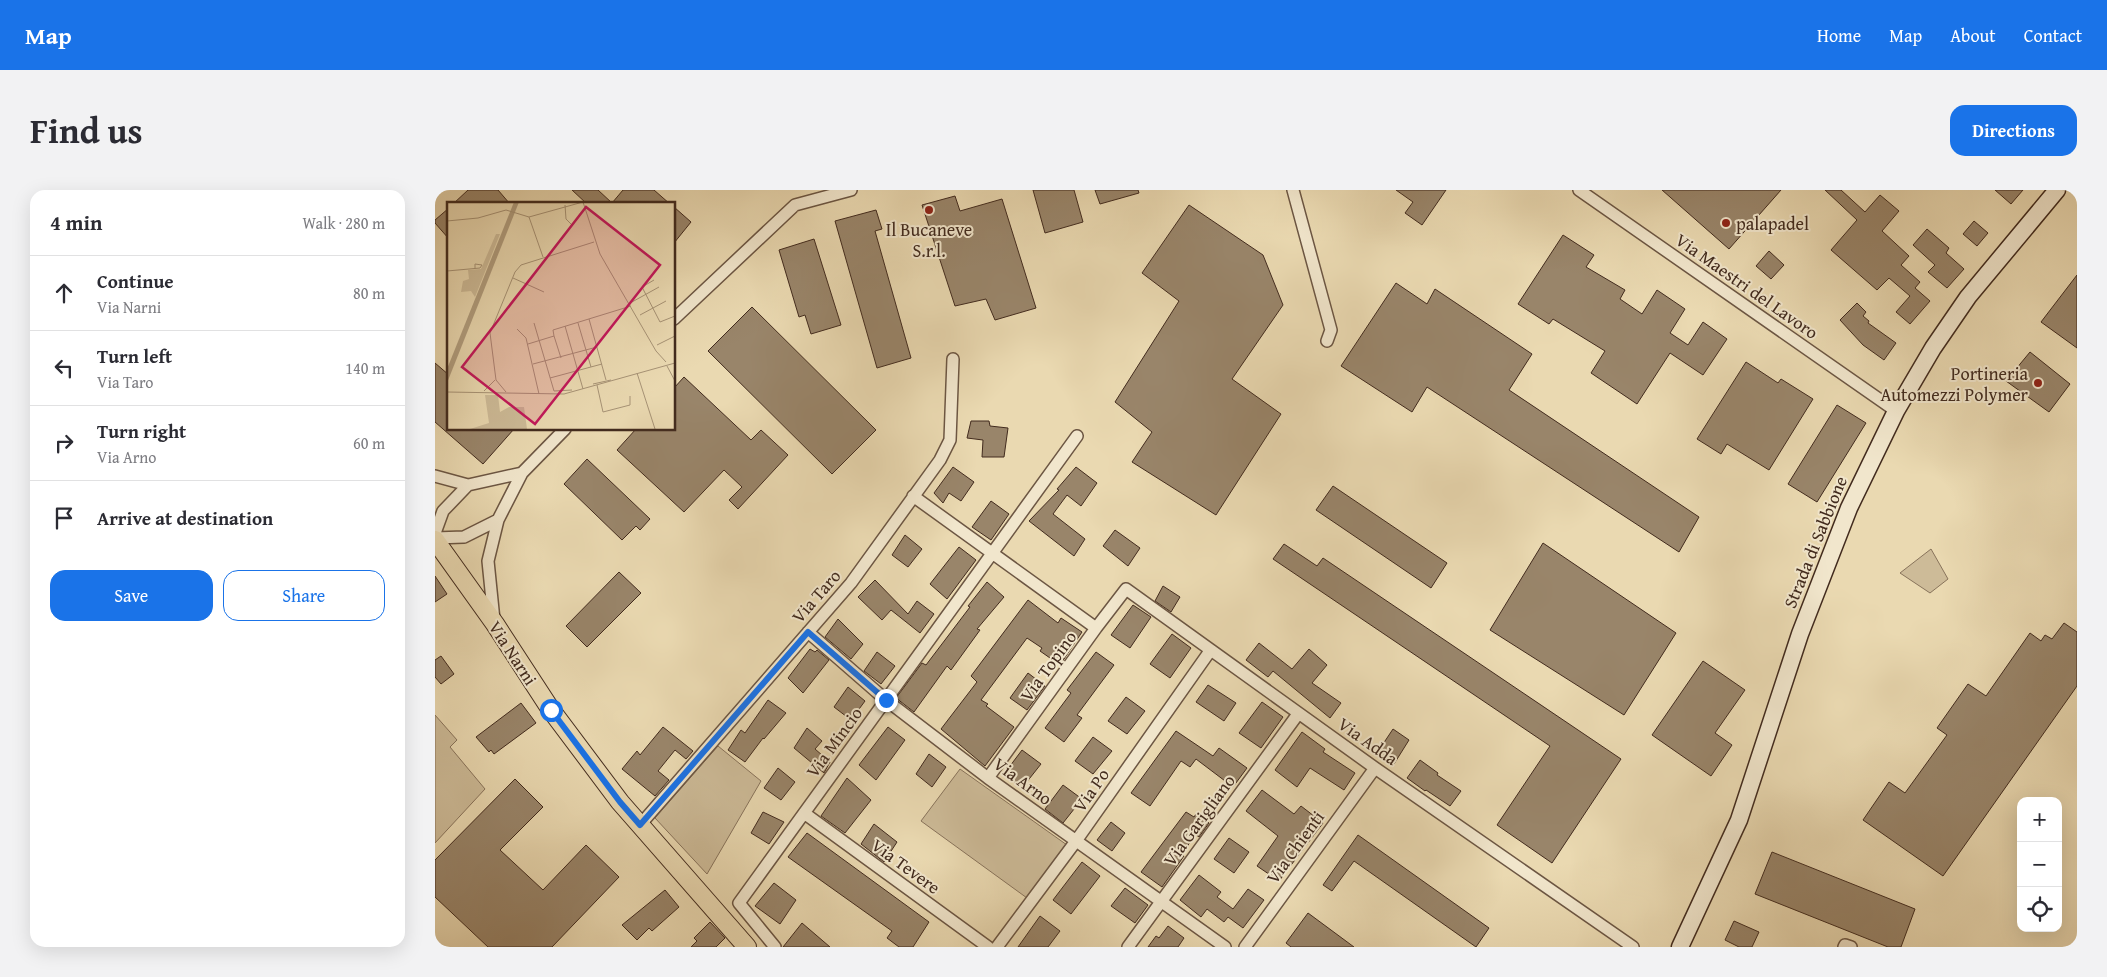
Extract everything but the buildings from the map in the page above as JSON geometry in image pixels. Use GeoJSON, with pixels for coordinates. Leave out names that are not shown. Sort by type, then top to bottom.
{"type":"FeatureCollection","features":[{"type":"Feature","properties":{"kind":"main road","name":"Strada di Sabbione"},"geometry":{"type":"LineString","coordinates":[[1681,947],[1739,820],[1799,634],[1845,517],[1896,411],[1933,348],[1968,297],[2057,190]]}},
{"type":"Feature","properties":{"kind":"main road","name":"Via Narni"},"geometry":{"type":"LineString","coordinates":[[435,539],[495,624],[551,710],[620,802],[747,947]]}},
{"type":"Feature","properties":{"kind":"street"},"geometry":{"type":"LineString","coordinates":[[675,318],[795,205],[851,190]]}},
{"type":"Feature","properties":{"kind":"street"},"geometry":{"type":"LineString","coordinates":[[1293,190],[1331,330],[1327,341]]}},
{"type":"Feature","properties":{"kind":"street","name":"Via Maestri del Lavoro"},"geometry":{"type":"LineString","coordinates":[[1579,190],[1896,411]]}},
{"type":"Feature","properties":{"kind":"street","name":"Via Taro"},"geometry":{"type":"LineString","coordinates":[[640,825],[876,551],[940,460],[950,440],[953,359]]}},
{"type":"Feature","properties":{"kind":"street"},"geometry":{"type":"LineString","coordinates":[[495,624],[488,561],[498,520],[522,473],[564,430]]}},
{"type":"Feature","properties":{"kind":"street","name":"Via Mincio"},"geometry":{"type":"LineString","coordinates":[[775,947],[739,903],[1077,436]]}},
{"type":"Feature","properties":{"kind":"street"},"geometry":{"type":"LineString","coordinates":[[435,476],[468,485],[522,473]]}},
{"type":"Feature","properties":{"kind":"street"},"geometry":{"type":"LineString","coordinates":[[435,533],[443,511],[468,485]]}},
{"type":"Feature","properties":{"kind":"street"},"geometry":{"type":"LineString","coordinates":[[913,496],[993,553]]}},
{"type":"Feature","properties":{"kind":"street"},"geometry":{"type":"LineString","coordinates":[[435,539],[464,537],[498,520]]}},
{"type":"Feature","properties":{"kind":"street","name":"Via Topino"},"geometry":{"type":"LineString","coordinates":[[988,778],[1096,628],[993,553]]}},
{"type":"Feature","properties":{"kind":"street","name":"Via Adda"},"geometry":{"type":"LineString","coordinates":[[1096,628],[1126,589],[1298,714],[1633,947]]}},
{"type":"Feature","properties":{"kind":"street","name":"Via Arno"},"geometry":{"type":"LineString","coordinates":[[808,632],[886,700],[988,778],[1225,947]]}},
{"type":"Feature","properties":{"kind":"street","name":"Via Po"},"geometry":{"type":"LineString","coordinates":[[997,947],[1076,841],[1211,651]]}},
{"type":"Feature","properties":{"kind":"street","name":"Via Garigliano"},"geometry":{"type":"LineString","coordinates":[[1128,947],[1298,714]]}},
{"type":"Feature","properties":{"kind":"street","name":"Via Chienti"},"geometry":{"type":"LineString","coordinates":[[1245,947],[1375,768]]}},
{"type":"Feature","properties":{"kind":"street","name":"Via Tevere"},"geometry":{"type":"LineString","coordinates":[[804,813],[989,947]]}},
{"type":"Feature","properties":{"kind":"street"},"geometry":{"type":"LineString","coordinates":[[1844,947],[1845,945],[1851,947]]}},
{"type":"Feature","properties":{"kind":"shaded area"},"geometry":{"type":"Polygon","coordinates":[[[1931,549],[1948,579],[1930,593],[1900,573],[1931,549]]]}},
{"type":"Feature","properties":{"kind":"shaded area"},"geometry":{"type":"Polygon","coordinates":[[[435,715],[457,740],[450,747],[485,789],[435,843],[435,715]]]}},
{"type":"Feature","properties":{"kind":"shaded area"},"geometry":{"type":"Polygon","coordinates":[[[718,746],[761,781],[707,874],[655,818],[718,746]]]}},
{"type":"Feature","properties":{"kind":"shaded area"},"geometry":{"type":"Polygon","coordinates":[[[960,769],[1067,845],[1027,898],[921,821],[960,769]]]}},
{"type":"Feature","properties":{"kind":"place","name":"Il Bucaneve S.r.l."},"geometry":{"type":"Point","coordinates":[929,210]}},
{"type":"Feature","properties":{"kind":"place","name":"palapadel"},"geometry":{"type":"Point","coordinates":[1726,223]}},
{"type":"Feature","properties":{"kind":"place","name":"Portineria Automezzi Polymer"},"geometry":{"type":"Point","coordinates":[2038,383]}},
{"type":"Feature","properties":{"kind":"route"},"geometry":{"type":"LineString","coordinates":[[551,710],[620,802],[640,825],[808,632],[886,700]]}}]}
